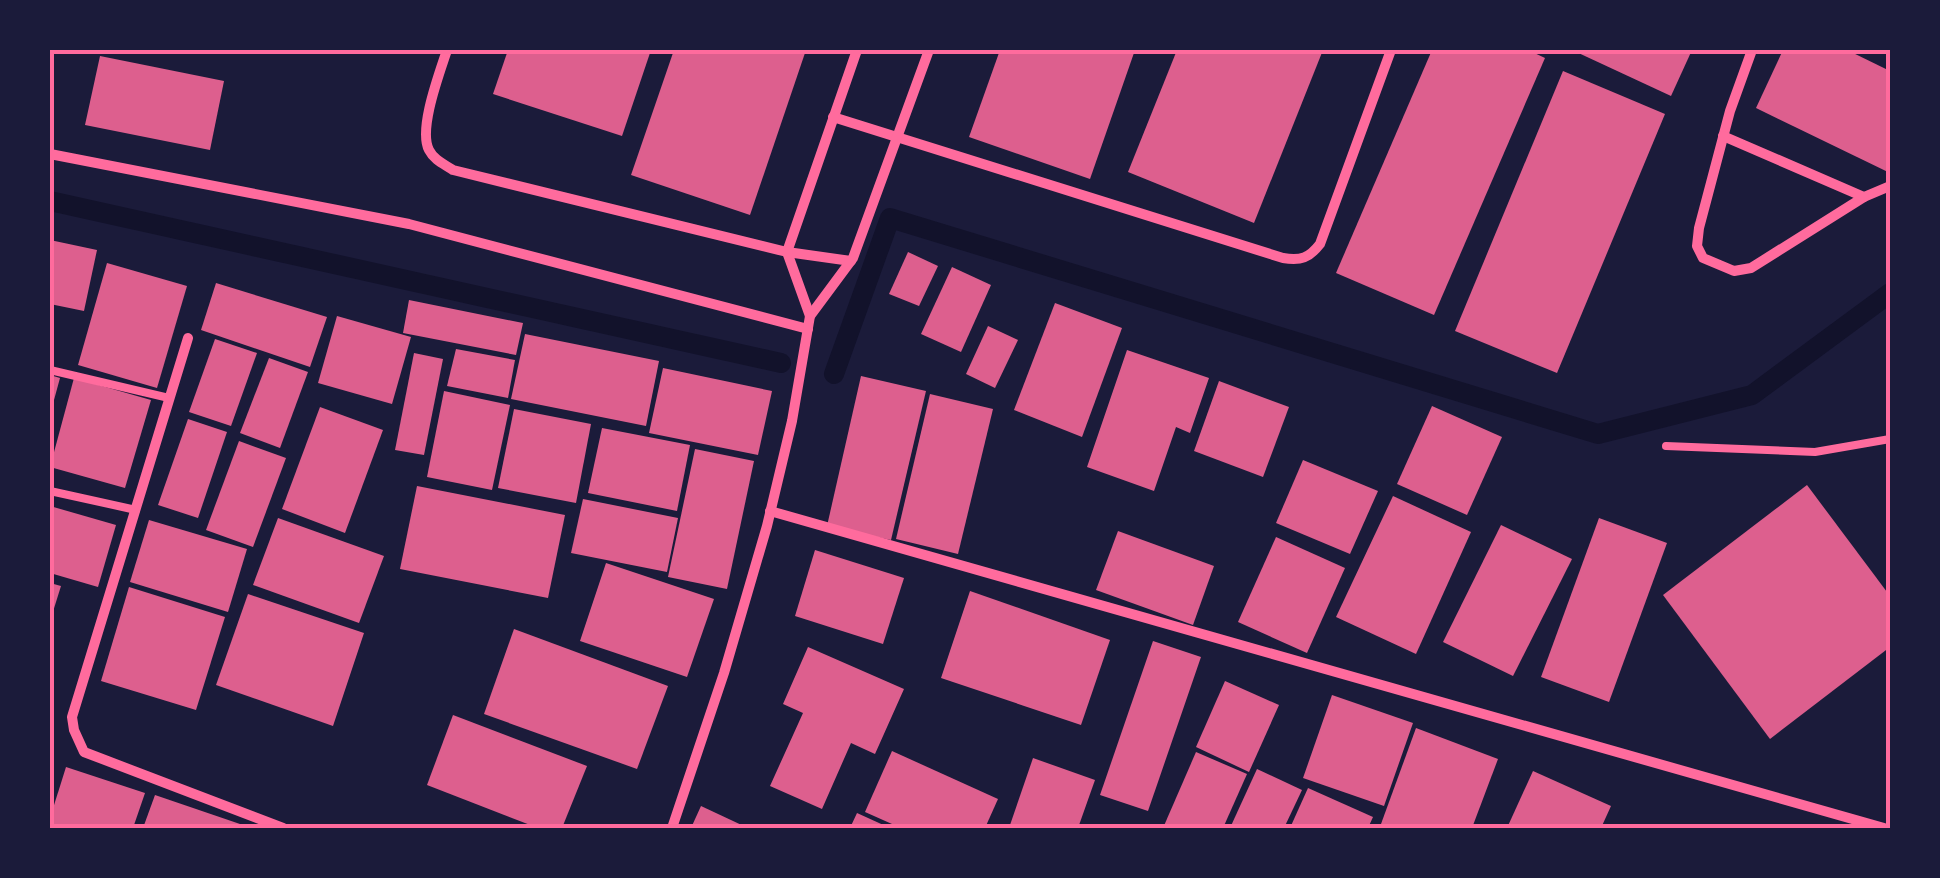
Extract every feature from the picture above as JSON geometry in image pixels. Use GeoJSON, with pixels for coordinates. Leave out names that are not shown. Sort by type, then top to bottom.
{"type":"FeatureCollection","features":[{"type":"Feature","properties":{"kind":"street"},"geometry":{"type":"LineString","coordinates":[[447,50],[430,102],[426,146],[435,159],[453,170],[787,252],[851,261]]}},
{"type":"Feature","properties":{"kind":"street"},"geometry":{"type":"LineString","coordinates":[[810,316],[787,252],[857,50]]}},
{"type":"Feature","properties":{"kind":"street"},"geometry":{"type":"LineString","coordinates":[[672,828],[724,672],[770,510],[792,420],[810,316],[851,261],[929,50]]}},
{"type":"Feature","properties":{"kind":"street"},"geometry":{"type":"LineString","coordinates":[[833,117],[1298,260],[1311,255],[1320,244],[1390,50]]}},
{"type":"Feature","properties":{"kind":"street"},"geometry":{"type":"LineString","coordinates":[[1752,50],[1699,228],[1697,246],[1703,258],[1734,271],[1751,268],[1864,197],[1890,186]]}},
{"type":"Feature","properties":{"kind":"street"},"geometry":{"type":"LineString","coordinates":[[1724,136],[1864,197]]}},
{"type":"Feature","properties":{"kind":"street"},"geometry":{"type":"LineString","coordinates":[[50,154],[409,224],[808,329]]}},
{"type":"Feature","properties":{"kind":"street"},"geometry":{"type":"LineString","coordinates":[[188,338],[72,717],[84,752],[283,828]]}},
{"type":"Feature","properties":{"kind":"street"},"geometry":{"type":"LineString","coordinates":[[770,510],[1884,828]]}},
{"type":"Feature","properties":{"kind":"lane"},"geometry":{"type":"LineString","coordinates":[[50,370],[169,398]]}},
{"type":"Feature","properties":{"kind":"lane"},"geometry":{"type":"LineString","coordinates":[[1666,446],[1815,452],[1890,439]]}},
{"type":"Feature","properties":{"kind":"lane"},"geometry":{"type":"LineString","coordinates":[[50,491],[136,510]]}},
{"type":"Feature","properties":{"kind":"building"},"geometry":{"type":"Polygon","coordinates":[[[508,50],[651,50],[622,136],[493,94],[508,50]]]}},
{"type":"Feature","properties":{"kind":"building"},"geometry":{"type":"Polygon","coordinates":[[[674,50],[806,50],[750,215],[631,175],[674,50]]]}},
{"type":"Feature","properties":{"kind":"building"},"geometry":{"type":"Polygon","coordinates":[[[1000,50],[1135,50],[1090,179],[969,137],[1000,50]]]}},
{"type":"Feature","properties":{"kind":"building"},"geometry":{"type":"Polygon","coordinates":[[[1177,50],[1323,50],[1254,223],[1128,172],[1177,50]]]}},
{"type":"Feature","properties":{"kind":"building"},"geometry":{"type":"Polygon","coordinates":[[[1432,50],[1528,50],[1545,58],[1434,315],[1336,273],[1432,50]]]}},
{"type":"Feature","properties":{"kind":"building"},"geometry":{"type":"Polygon","coordinates":[[[1572,50],[1692,50],[1671,96],[1572,50]]]}},
{"type":"Feature","properties":{"kind":"building"},"geometry":{"type":"Polygon","coordinates":[[[1783,50],[1847,50],[1890,71],[1890,173],[1756,108],[1783,50]]]}},
{"type":"Feature","properties":{"kind":"building"},"geometry":{"type":"Polygon","coordinates":[[[100,56],[224,81],[210,150],[85,125],[100,56]]]}},
{"type":"Feature","properties":{"kind":"building"},"geometry":{"type":"Polygon","coordinates":[[[1563,71],[1665,114],[1557,373],[1455,331],[1563,71]]]}},
{"type":"Feature","properties":{"kind":"building"},"geometry":{"type":"Polygon","coordinates":[[[50,240],[97,250],[84,311],[50,304],[50,240]]]}},
{"type":"Feature","properties":{"kind":"building"},"geometry":{"type":"Polygon","coordinates":[[[908,252],[938,266],[919,306],[889,294],[908,252]]]}},
{"type":"Feature","properties":{"kind":"building"},"geometry":{"type":"Polygon","coordinates":[[[107,263],[187,286],[157,388],[78,365],[107,263]]]}},
{"type":"Feature","properties":{"kind":"building"},"geometry":{"type":"Polygon","coordinates":[[[952,267],[991,285],[961,352],[921,334],[952,267]]]}},
{"type":"Feature","properties":{"kind":"building"},"geometry":{"type":"Polygon","coordinates":[[[216,283],[327,317],[310,367],[201,330],[216,283]]]}},
{"type":"Feature","properties":{"kind":"building"},"geometry":{"type":"Polygon","coordinates":[[[409,300],[523,323],[516,355],[403,333],[409,300]]]}},
{"type":"Feature","properties":{"kind":"building"},"geometry":{"type":"Polygon","coordinates":[[[1055,303],[1122,328],[1082,437],[1014,410],[1055,303]]]}},
{"type":"Feature","properties":{"kind":"building"},"geometry":{"type":"Polygon","coordinates":[[[337,316],[411,337],[392,404],[318,383],[337,316]]]}},
{"type":"Feature","properties":{"kind":"building"},"geometry":{"type":"Polygon","coordinates":[[[988,326],[1018,340],[995,388],[966,374],[988,326]]]}},
{"type":"Feature","properties":{"kind":"building"},"geometry":{"type":"Polygon","coordinates":[[[525,334],[659,361],[646,426],[511,399],[525,334]]]}},
{"type":"Feature","properties":{"kind":"building"},"geometry":{"type":"Polygon","coordinates":[[[215,339],[257,353],[231,426],[189,412],[215,339]]]}},
{"type":"Feature","properties":{"kind":"building"},"geometry":{"type":"Polygon","coordinates":[[[456,349],[515,360],[508,398],[447,386],[456,349]]]}},
{"type":"Feature","properties":{"kind":"building"},"geometry":{"type":"Polygon","coordinates":[[[1127,350],[1209,378],[1190,433],[1176,427],[1154,491],[1087,467],[1127,350]]]}},
{"type":"Feature","properties":{"kind":"building"},"geometry":{"type":"Polygon","coordinates":[[[414,353],[443,359],[424,455],[395,450],[414,353]]]}},
{"type":"Feature","properties":{"kind":"building"},"geometry":{"type":"Polygon","coordinates":[[[269,358],[308,372],[280,448],[240,433],[269,358]]]}},
{"type":"Feature","properties":{"kind":"building"},"geometry":{"type":"Polygon","coordinates":[[[663,368],[772,391],[758,455],[649,433],[663,368]]]}},
{"type":"Feature","properties":{"kind":"building"},"geometry":{"type":"Polygon","coordinates":[[[50,375],[60,378],[51,411],[50,411],[50,375]]]}},
{"type":"Feature","properties":{"kind":"building"},"geometry":{"type":"Polygon","coordinates":[[[861,376],[926,391],[891,540],[827,526],[861,376]]]}},
{"type":"Feature","properties":{"kind":"building"},"geometry":{"type":"Polygon","coordinates":[[[74,378],[151,400],[125,488],[50,467],[74,378]]]}},
{"type":"Feature","properties":{"kind":"building"},"geometry":{"type":"Polygon","coordinates":[[[1219,381],[1289,407],[1263,477],[1194,451],[1219,381]]]}},
{"type":"Feature","properties":{"kind":"building"},"geometry":{"type":"Polygon","coordinates":[[[444,391],[510,405],[492,490],[427,477],[444,391]]]}},
{"type":"Feature","properties":{"kind":"building"},"geometry":{"type":"Polygon","coordinates":[[[930,394],[993,409],[958,554],[896,539],[930,394]]]}},
{"type":"Feature","properties":{"kind":"building"},"geometry":{"type":"Polygon","coordinates":[[[1432,406],[1502,437],[1467,515],[1397,484],[1432,406]]]}},
{"type":"Feature","properties":{"kind":"building"},"geometry":{"type":"Polygon","coordinates":[[[320,407],[383,430],[345,533],[282,509],[320,407]]]}},
{"type":"Feature","properties":{"kind":"building"},"geometry":{"type":"Polygon","coordinates":[[[514,409],[591,424],[576,503],[498,488],[514,409]]]}},
{"type":"Feature","properties":{"kind":"building"},"geometry":{"type":"Polygon","coordinates":[[[188,419],[227,432],[198,518],[158,505],[188,419]]]}},
{"type":"Feature","properties":{"kind":"building"},"geometry":{"type":"Polygon","coordinates":[[[602,428],[690,445],[677,511],[588,493],[602,428]]]}},
{"type":"Feature","properties":{"kind":"building"},"geometry":{"type":"Polygon","coordinates":[[[239,441],[286,458],[253,547],[206,530],[239,441]]]}},
{"type":"Feature","properties":{"kind":"building"},"geometry":{"type":"Polygon","coordinates":[[[695,449],[754,461],[727,589],[668,577],[695,449]]]}},
{"type":"Feature","properties":{"kind":"building"},"geometry":{"type":"Polygon","coordinates":[[[1303,460],[1378,491],[1350,554],[1276,523],[1303,460]]]}},
{"type":"Feature","properties":{"kind":"building"},"geometry":{"type":"Polygon","coordinates":[[[1807,485],[1890,596],[1890,647],[1770,739],[1663,595],[1807,485]]]}},
{"type":"Feature","properties":{"kind":"building"},"geometry":{"type":"Polygon","coordinates":[[[417,486],[565,515],[548,598],[400,569],[417,486]]]}},
{"type":"Feature","properties":{"kind":"building"},"geometry":{"type":"Polygon","coordinates":[[[1393,496],[1471,532],[1416,654],[1336,617],[1393,496]]]}},
{"type":"Feature","properties":{"kind":"building"},"geometry":{"type":"Polygon","coordinates":[[[583,499],[678,518],[667,572],[571,553],[583,499]]]}},
{"type":"Feature","properties":{"kind":"building"},"geometry":{"type":"Polygon","coordinates":[[[50,506],[116,525],[98,587],[50,573],[50,506]]]}},
{"type":"Feature","properties":{"kind":"building"},"geometry":{"type":"Polygon","coordinates":[[[278,518],[384,556],[359,623],[253,585],[278,518]]]}},
{"type":"Feature","properties":{"kind":"building"},"geometry":{"type":"Polygon","coordinates":[[[1599,518],[1667,543],[1609,702],[1541,677],[1599,518]]]}},
{"type":"Feature","properties":{"kind":"building"},"geometry":{"type":"Polygon","coordinates":[[[149,520],[247,549],[228,612],[130,582],[149,520]]]}},
{"type":"Feature","properties":{"kind":"building"},"geometry":{"type":"Polygon","coordinates":[[[1501,525],[1572,559],[1513,676],[1443,642],[1501,525]]]}},
{"type":"Feature","properties":{"kind":"building"},"geometry":{"type":"Polygon","coordinates":[[[1118,531],[1214,566],[1193,625],[1096,590],[1118,531]]]}},
{"type":"Feature","properties":{"kind":"building"},"geometry":{"type":"Polygon","coordinates":[[[1276,537],[1345,568],[1307,653],[1238,622],[1276,537]]]}},
{"type":"Feature","properties":{"kind":"building"},"geometry":{"type":"Polygon","coordinates":[[[815,550],[904,578],[883,644],[795,616],[815,550]]]}},
{"type":"Feature","properties":{"kind":"building"},"geometry":{"type":"Polygon","coordinates":[[[606,563],[714,599],[687,677],[580,641],[606,563]]]}},
{"type":"Feature","properties":{"kind":"building"},"geometry":{"type":"Polygon","coordinates":[[[50,583],[61,586],[51,618],[50,618],[50,583]]]}},
{"type":"Feature","properties":{"kind":"building"},"geometry":{"type":"Polygon","coordinates":[[[129,587],[225,617],[196,710],[101,681],[129,587]]]}},
{"type":"Feature","properties":{"kind":"building"},"geometry":{"type":"Polygon","coordinates":[[[970,591],[1110,640],[1081,725],[941,678],[970,591]]]}},
{"type":"Feature","properties":{"kind":"building"},"geometry":{"type":"Polygon","coordinates":[[[248,594],[364,633],[333,726],[216,685],[248,594]]]}},
{"type":"Feature","properties":{"kind":"building"},"geometry":{"type":"Polygon","coordinates":[[[514,629],[668,686],[637,769],[484,714],[514,629]]]}},
{"type":"Feature","properties":{"kind":"building"},"geometry":{"type":"Polygon","coordinates":[[[1153,641],[1201,657],[1148,811],[1100,795],[1153,641]]]}},
{"type":"Feature","properties":{"kind":"building"},"geometry":{"type":"Polygon","coordinates":[[[808,647],[904,689],[875,754],[851,743],[822,809],[770,786],[803,713],[783,704],[808,647]]]}},
{"type":"Feature","properties":{"kind":"building"},"geometry":{"type":"Polygon","coordinates":[[[1225,681],[1279,705],[1249,772],[1196,747],[1225,681]]]}},
{"type":"Feature","properties":{"kind":"building"},"geometry":{"type":"Polygon","coordinates":[[[1332,695],[1413,723],[1384,806],[1303,778],[1332,695]]]}},
{"type":"Feature","properties":{"kind":"building"},"geometry":{"type":"Polygon","coordinates":[[[453,715],[587,766],[562,828],[538,828],[427,785],[453,715]]]}},
{"type":"Feature","properties":{"kind":"building"},"geometry":{"type":"Polygon","coordinates":[[[1416,728],[1498,759],[1472,828],[1391,828],[1381,824],[1416,728]]]}},
{"type":"Feature","properties":{"kind":"building"},"geometry":{"type":"Polygon","coordinates":[[[892,751],[998,799],[985,828],[901,828],[865,812],[892,751]]]}},
{"type":"Feature","properties":{"kind":"building"},"geometry":{"type":"Polygon","coordinates":[[[1196,752],[1247,774],[1223,828],[1163,828],[1196,752]]]}},
{"type":"Feature","properties":{"kind":"building"},"geometry":{"type":"Polygon","coordinates":[[[1033,758],[1095,780],[1078,828],[1009,828],[1033,758]]]}},
{"type":"Feature","properties":{"kind":"building"},"geometry":{"type":"Polygon","coordinates":[[[66,767],[145,793],[133,828],[50,828],[66,767]]]}},
{"type":"Feature","properties":{"kind":"building"},"geometry":{"type":"Polygon","coordinates":[[[1257,769],[1302,790],[1284,828],[1230,828],[1257,769]]]}},
{"type":"Feature","properties":{"kind":"building"},"geometry":{"type":"Polygon","coordinates":[[[1533,771],[1611,806],[1601,828],[1507,828],[1533,771]]]}},
{"type":"Feature","properties":{"kind":"building"},"geometry":{"type":"Polygon","coordinates":[[[1308,788],[1373,817],[1368,828],[1290,828],[1308,788]]]}},
{"type":"Feature","properties":{"kind":"building"},"geometry":{"type":"Polygon","coordinates":[[[155,795],[240,824],[239,828],[143,828],[155,795]]]}},
{"type":"Feature","properties":{"kind":"building"},"geometry":{"type":"Polygon","coordinates":[[[701,806],[748,828],[691,828],[701,806]]]}},
{"type":"Feature","properties":{"kind":"building"},"geometry":{"type":"Polygon","coordinates":[[[857,813],[890,828],[850,828],[857,813]]]}},
{"type":"Feature","properties":{"kind":"waterway"},"geometry":{"type":"LineString","coordinates":[[50,201],[781,363]]}},
{"type":"Feature","properties":{"kind":"waterway"},"geometry":{"type":"LineString","coordinates":[[834,374],[890,218],[1598,434],[1752,395],[1890,293]]}}]}
